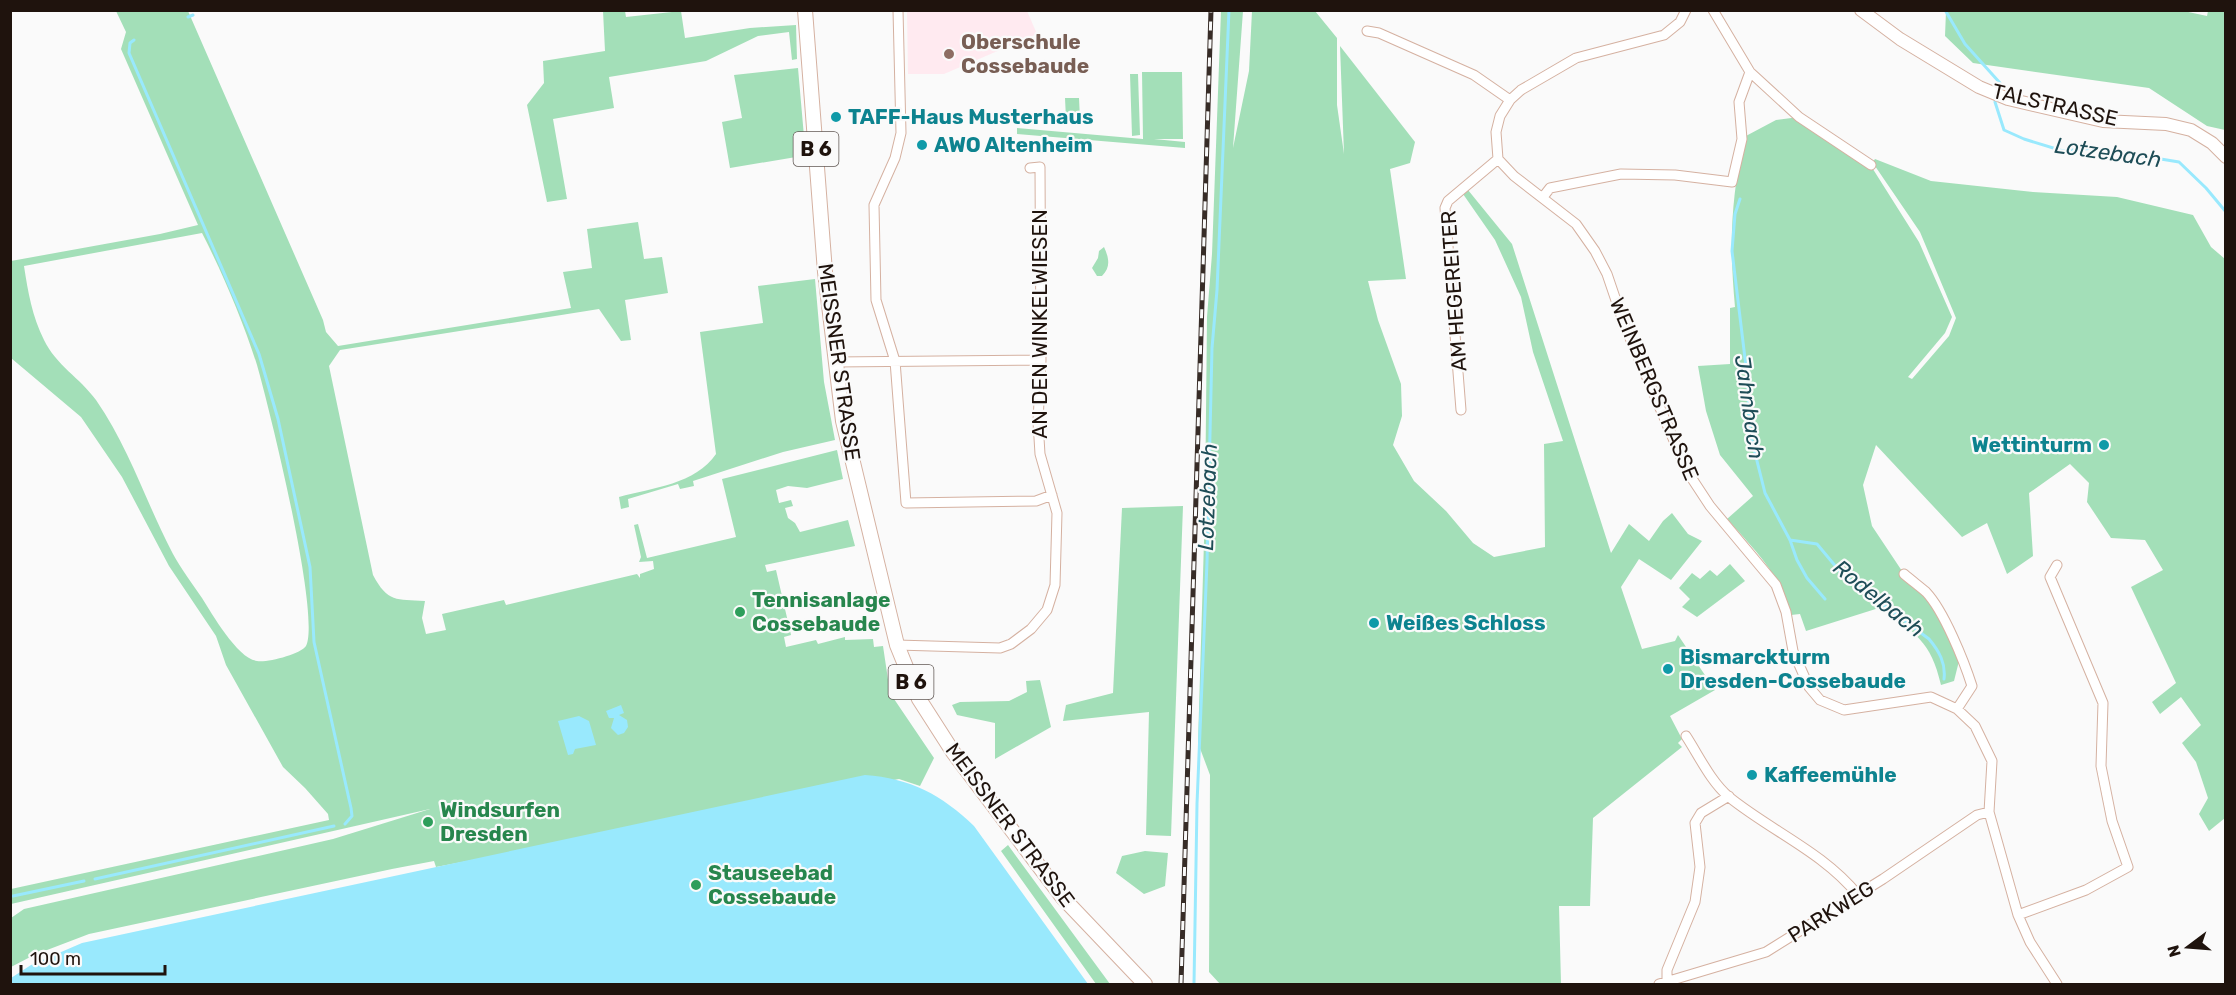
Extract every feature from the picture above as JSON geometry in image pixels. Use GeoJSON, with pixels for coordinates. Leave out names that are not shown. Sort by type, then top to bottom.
{"type":"FeatureCollection","features":[{"type":"Feature","properties":{"kind":"main road","name":"MEISSNER STRASSE"},"geometry":{"type":"LineString","coordinates":[[805,10],[835,362],[847,443],[897,645],[919,699],[953,752],[1063,898],[1145,984]]}},
{"type":"Feature","properties":{"kind":"street"},"geometry":{"type":"LineString","coordinates":[[898,10],[901,133],[895,158],[874,205],[876,300],[896,361],[906,503],[1036,501],[1052,495]]}},
{"type":"Feature","properties":{"kind":"street"},"geometry":{"type":"LineString","coordinates":[[1498,159],[1496,132],[1500,116],[1510,100],[1539,78],[1576,58],[1664,35],[1680,22],[1686,10]]}},
{"type":"Feature","properties":{"kind":"street"},"geometry":{"type":"LineString","coordinates":[[1713,10],[1750,72],[1799,117],[1871,165]]}},
{"type":"Feature","properties":{"kind":"street","name":"TALSTRASSE"},"geometry":{"type":"LineString","coordinates":[[1861,10],[1900,39],[1979,87],[2008,99],[2103,121],[2166,124],[2192,130],[2212,143],[2226,158]]}},
{"type":"Feature","properties":{"kind":"street"},"geometry":{"type":"LineString","coordinates":[[1367,31],[1379,33],[1474,75],[1510,100]]}},
{"type":"Feature","properties":{"kind":"street"},"geometry":{"type":"LineString","coordinates":[[1543,197],[1550,188],[1621,174],[1675,175],[1732,182],[1742,140],[1739,102],[1750,72]]}},
{"type":"Feature","properties":{"kind":"street","name":"WEINBERGSTRASSE"},"geometry":{"type":"LineString","coordinates":[[1498,159],[1514,176],[1576,224],[1602,262],[1623,324],[1687,471],[1710,506],[1776,585],[1786,612],[1793,651],[1809,687],[1820,700],[1844,710],[1857,710],[1923,696],[1939,700],[1957,709],[1975,726],[1992,761],[1989,812],[2018,915],[2030,942],[2057,984]]}},
{"type":"Feature","properties":{"kind":"street","name":"AM HEGEREITER"},"geometry":{"type":"LineString","coordinates":[[1461,410],[1445,208],[1448,201],[1498,159]]}},
{"type":"Feature","properties":{"kind":"street","name":"AN DEN WINKELWIESEN"},"geometry":{"type":"LineString","coordinates":[[897,645],[1000,648],[1011,644],[1031,629],[1047,610],[1055,585],[1057,513],[1040,454],[1038,422],[1041,360],[1040,167],[1030,168]]}},
{"type":"Feature","properties":{"kind":"street"},"geometry":{"type":"LineString","coordinates":[[835,362],[1041,360]]}},
{"type":"Feature","properties":{"kind":"street"},"geometry":{"type":"LineString","coordinates":[[2018,915],[2086,890],[2128,867],[2112,821],[2101,766],[2103,703],[2050,577],[2057,565]]}},
{"type":"Feature","properties":{"kind":"street"},"geometry":{"type":"LineString","coordinates":[[1904,574],[1926,592],[1937,607],[1961,653],[1972,686],[1957,709]]}},
{"type":"Feature","properties":{"kind":"street"},"geometry":{"type":"LineString","coordinates":[[1686,736],[1729,796],[1808,849],[1848,883],[1858,895]]}},
{"type":"Feature","properties":{"kind":"street"},"geometry":{"type":"LineString","coordinates":[[1663,983],[1695,902],[1700,867],[1695,823],[1701,813],[1729,796]]}},
{"type":"Feature","properties":{"kind":"street","name":"PARKWEG"},"geometry":{"type":"LineString","coordinates":[[1663,983],[1766,952],[1858,895],[1977,814],[1989,812]]}},
{"type":"Feature","properties":{"kind":"shaded area","name":"Oberschule Cossebaude"},"geometry":{"type":"Polygon","coordinates":[[[907,11],[1027,11],[1037,34],[944,74],[908,74],[907,11]]]}},
{"type":"Feature","properties":{"kind":"green space"},"geometry":{"type":"Polygon","coordinates":[[[2179,10],[2207,16],[2208,11],[2225,11],[2225,130],[2207,126],[2149,88],[1973,63],[1945,36],[1946,11],[2179,10]]]}},
{"type":"Feature","properties":{"kind":"green space"},"geometry":{"type":"Polygon","coordinates":[[[116,11],[188,11],[323,320],[326,332],[338,346],[571,308],[563,272],[592,268],[587,229],[638,222],[644,259],[662,257],[668,293],[625,300],[631,340],[621,341],[599,309],[340,350],[329,366],[373,575],[383,591],[394,598],[425,601],[422,618],[426,634],[446,630],[442,614],[504,600],[506,605],[637,574],[640,578],[640,574],[654,569],[653,561],[639,562],[641,557],[634,525],[638,524],[647,558],[736,537],[722,479],[837,450],[843,479],[807,488],[788,486],[776,490],[779,503],[791,500],[793,506],[785,508],[788,518],[795,523],[800,532],[848,520],[855,546],[765,565],[767,572],[776,570],[791,635],[784,637],[786,647],[816,640],[818,644],[845,637],[845,640],[873,639],[874,647],[883,646],[890,693],[934,758],[920,786],[899,779],[436,867],[434,861],[392,869],[89,934],[34,955],[11,967],[11,918],[24,909],[333,839],[430,809],[11,904],[11,889],[329,820],[328,814],[283,767],[226,665],[216,636],[169,566],[122,477],[81,417],[11,358],[11,261],[198,225],[121,49],[126,32],[116,11]],[[202,233],[24,266],[33,313],[44,340],[55,357],[90,392],[108,419],[173,554],[234,644],[250,658],[257,661],[268,661],[291,655],[306,646],[309,627],[300,555],[292,510],[257,365],[225,281],[202,233]]]}},
{"type":"Feature","properties":{"kind":"green space"},"geometry":{"type":"Polygon","coordinates":[[[603,11],[625,11],[626,17],[681,11],[685,38],[750,28],[796,25],[797,59],[792,60],[789,32],[758,36],[706,61],[609,77],[614,108],[553,119],[567,199],[547,202],[527,105],[544,83],[543,61],[605,51],[603,11]]]}},
{"type":"Feature","properties":{"kind":"green space"},"geometry":{"type":"Polygon","coordinates":[[[1221,11],[1243,11],[1233,148],[1249,71],[1252,11],[1315,11],[1337,38],[1337,105],[1344,154],[1340,46],[1415,142],[1410,163],[1390,169],[1406,279],[1368,281],[1378,320],[1401,384],[1402,416],[1393,445],[1414,481],[1446,511],[1473,543],[1494,557],[1545,547],[1544,444],[1563,441],[1533,352],[1521,297],[1495,240],[1463,194],[1468,190],[1512,244],[1611,553],[1629,524],[1649,541],[1663,521],[1672,513],[1688,534],[1702,541],[1671,580],[1639,559],[1621,587],[1642,649],[1675,641],[1678,635],[1715,690],[1670,716],[1682,739],[1678,743],[1682,747],[1593,818],[1590,906],[1559,906],[1561,984],[1220,984],[1209,972],[1210,775],[1198,743],[1205,507],[1207,317],[1212,254],[1221,11]]]}},
{"type":"Feature","properties":{"kind":"green space"},"geometry":{"type":"Polygon","coordinates":[[[798,68],[805,148],[801,148],[802,156],[730,168],[722,122],[742,118],[734,75],[798,68]]]}},
{"type":"Feature","properties":{"kind":"green space"},"geometry":{"type":"Polygon","coordinates":[[[1142,72],[1182,72],[1183,139],[1154,139],[1185,142],[1185,148],[1017,134],[1017,128],[1143,139],[1142,72]]]}},
{"type":"Feature","properties":{"kind":"green space"},"geometry":{"type":"Polygon","coordinates":[[[1130,74],[1138,74],[1140,135],[1132,136],[1130,74]]]}},
{"type":"Feature","properties":{"kind":"green space"},"geometry":{"type":"Polygon","coordinates":[[[1065,98],[1079,98],[1080,119],[1066,119],[1065,98]]]}},
{"type":"Feature","properties":{"kind":"green space"},"geometry":{"type":"Polygon","coordinates":[[[1799,117],[1871,165],[1875,159],[1931,181],[2033,192],[2117,197],[2193,215],[2211,247],[2225,259],[2225,818],[2209,831],[2199,814],[2208,798],[2196,762],[2182,743],[2201,725],[2181,697],[2160,714],[2152,702],[2176,683],[2131,587],[2163,570],[2145,540],[2111,538],[2087,502],[2089,483],[2070,464],[2029,493],[2033,556],[2007,574],[1987,523],[1962,537],[1876,445],[1863,485],[1872,526],[1904,574],[1926,592],[1961,653],[1954,681],[1941,685],[1927,648],[1913,632],[1882,607],[1806,631],[1800,614],[1791,615],[1781,587],[1765,563],[1727,519],[1753,496],[1720,455],[1706,411],[1698,366],[1730,364],[1730,308],[1735,307],[1732,222],[1744,137],[1776,120],[1799,117]],[[1871,166],[1919,242],[1952,317],[1945,333],[1908,377],[1912,379],[1949,336],[1956,318],[1920,232],[1875,166],[1871,166]]]}},
{"type":"Feature","properties":{"kind":"green space"},"geometry":{"type":"Polygon","coordinates":[[[1104,247],[1108,266],[1102,276],[1097,276],[1092,268],[1099,251],[1104,247]]]}},
{"type":"Feature","properties":{"kind":"green space"},"geometry":{"type":"Polygon","coordinates":[[[815,279],[824,382],[835,440],[783,452],[693,481],[694,486],[680,489],[678,484],[628,499],[629,507],[621,509],[619,497],[685,478],[697,472],[716,454],[700,332],[763,323],[758,286],[815,279]]]}},
{"type":"Feature","properties":{"kind":"green space"},"geometry":{"type":"Polygon","coordinates":[[[1183,506],[1171,836],[1146,835],[1149,712],[1063,721],[1066,705],[1113,693],[1122,508],[1183,506]]]}},
{"type":"Feature","properties":{"kind":"green space"},"geometry":{"type":"Polygon","coordinates":[[[1730,564],[1745,581],[1697,617],[1682,607],[1690,599],[1679,588],[1692,573],[1700,579],[1710,570],[1717,576],[1730,564]]]}},
{"type":"Feature","properties":{"kind":"green space"},"geometry":{"type":"Polygon","coordinates":[[[1040,680],[1051,727],[995,759],[995,723],[957,715],[952,705],[960,702],[1009,701],[1027,692],[1026,681],[1040,680]]]}},
{"type":"Feature","properties":{"kind":"green space"},"geometry":{"type":"Polygon","coordinates":[[[1008,845],[1110,984],[1096,984],[1001,851],[1008,845]]]}},
{"type":"Feature","properties":{"kind":"green space"},"geometry":{"type":"Polygon","coordinates":[[[1145,851],[1168,853],[1165,886],[1144,894],[1116,873],[1122,856],[1145,851]]]}},
{"type":"Feature","properties":{"kind":"water"},"geometry":{"type":"Polygon","coordinates":[[[621,705],[624,713],[619,715],[627,720],[628,727],[624,733],[618,735],[611,728],[614,718],[609,718],[606,711],[621,705]]]}},
{"type":"Feature","properties":{"kind":"water"},"geometry":{"type":"Polygon","coordinates":[[[579,716],[589,721],[596,745],[575,749],[573,754],[568,755],[558,721],[579,716]]]}},
{"type":"Feature","properties":{"kind":"water"},"geometry":{"type":"Polygon","coordinates":[[[865,775],[897,780],[924,790],[950,805],[974,826],[1088,984],[11,984],[11,978],[31,965],[82,943],[865,775]]]}},
{"type":"Feature","properties":{"kind":"waterway","name":"Lotzebach"},"geometry":{"type":"LineString","coordinates":[[1194,984],[1197,804],[1207,562],[1212,348],[1217,290],[1229,10]]}},
{"type":"Feature","properties":{"kind":"waterway","name":"Lotzebach"},"geometry":{"type":"LineString","coordinates":[[1945,10],[1965,44],[2000,83],[1998,90]]}},
{"type":"Feature","properties":{"kind":"waterway"},"geometry":{"type":"LineString","coordinates":[[188,17],[193,15]]}},
{"type":"Feature","properties":{"kind":"waterway"},"geometry":{"type":"LineString","coordinates":[[134,40],[130,43],[129,53],[259,354],[278,419],[310,567],[314,642],[351,808],[352,816],[345,824]]}},
{"type":"Feature","properties":{"kind":"waterway","name":"Lotzebach"},"geometry":{"type":"LineString","coordinates":[[1996,97],[1995,102],[2004,130],[2063,151],[2094,148],[2179,162],[2206,188],[2226,212]]}},
{"type":"Feature","properties":{"kind":"waterway","name":"Jahnbach"},"geometry":{"type":"LineString","coordinates":[[1740,199],[1735,214],[1732,251],[1747,375],[1750,433],[1765,493],[1807,578],[1825,599]]}},
{"type":"Feature","properties":{"kind":"waterway","name":"Rodelbach"},"geometry":{"type":"LineString","coordinates":[[1790,540],[1817,544],[1842,574],[1929,639],[1941,658],[1944,679]]}},
{"type":"Feature","properties":{"kind":"waterway"},"geometry":{"type":"LineString","coordinates":[[95,879],[334,826]]}},
{"type":"Feature","properties":{"kind":"waterway"},"geometry":{"type":"LineString","coordinates":[[13,896],[84,881]]}},
{"type":"Feature","properties":{"kind":"railway"},"geometry":{"type":"LineString","coordinates":[[1181,984],[1211,10]]}},
{"type":"Feature","properties":{"kind":"place","name":"Oberschule Cossebaude"},"geometry":{"type":"Point","coordinates":[949,54]}},
{"type":"Feature","properties":{"kind":"place","name":"TAFF-Haus Musterhaus"},"geometry":{"type":"Point","coordinates":[836,117]}},
{"type":"Feature","properties":{"kind":"place","name":"AWO Altenheim"},"geometry":{"type":"Point","coordinates":[922,145]}},
{"type":"Feature","properties":{"kind":"place","name":"Wettinturm"},"geometry":{"type":"Point","coordinates":[2104,445]}},
{"type":"Feature","properties":{"kind":"place","name":"Tennisanlage Cossebaude"},"geometry":{"type":"Point","coordinates":[740,612]}},
{"type":"Feature","properties":{"kind":"place","name":"Weißes Schloss"},"geometry":{"type":"Point","coordinates":[1374,623]}},
{"type":"Feature","properties":{"kind":"place","name":"Bismarckturm Dresden-Cossebaude"},"geometry":{"type":"Point","coordinates":[1668,669]}},
{"type":"Feature","properties":{"kind":"place","name":"Kaffeemühle"},"geometry":{"type":"Point","coordinates":[1752,775]}},
{"type":"Feature","properties":{"kind":"place","name":"Windsurfen Dresden"},"geometry":{"type":"Point","coordinates":[428,822]}},
{"type":"Feature","properties":{"kind":"place","name":"Stauseebad Cossebaude"},"geometry":{"type":"Point","coordinates":[696,885]}}]}
